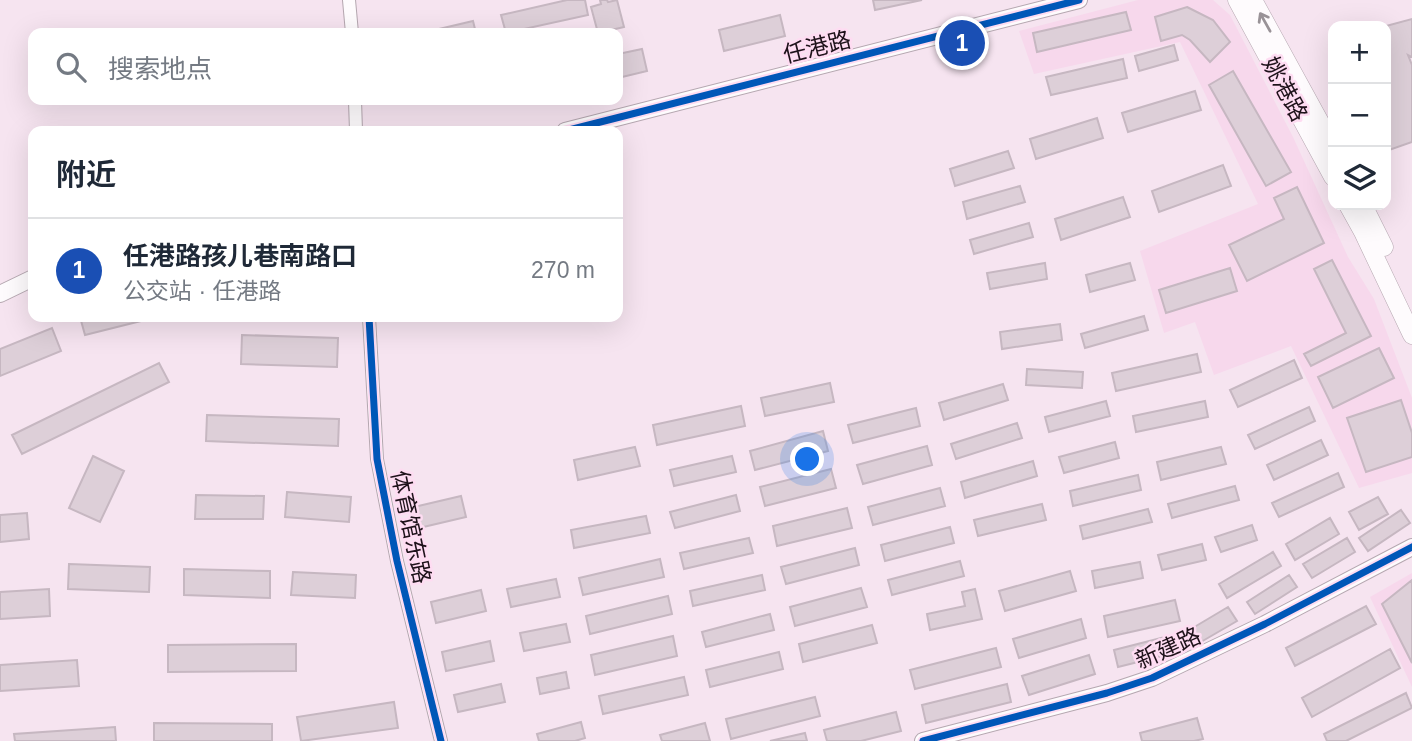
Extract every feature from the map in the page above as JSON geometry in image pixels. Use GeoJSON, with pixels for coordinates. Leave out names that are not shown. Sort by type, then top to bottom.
{"type":"FeatureCollection","features":[{"type":"Feature","properties":{"kind":"main road","name":"姚港路"},"geometry":{"type":"LineString","coordinates":[[1237,0],[1328,168]]}},
{"type":"Feature","properties":{"kind":"main road","name":"姚港路"},"geometry":{"type":"LineString","coordinates":[[1253,0],[1328,137]]}},
{"type":"Feature","properties":{"kind":"main road"},"geometry":{"type":"LineString","coordinates":[[1351,210],[1412,335]]}},
{"type":"Feature","properties":{"kind":"main road"},"geometry":{"type":"LineString","coordinates":[[1365,210],[1412,307]]}},
{"type":"Feature","properties":{"kind":"street"},"geometry":{"type":"LineString","coordinates":[[349,0],[352,28]]}},
{"type":"Feature","properties":{"kind":"street","name":"任港路"},"geometry":{"type":"LineString","coordinates":[[585,126],[1079,0]]}},
{"type":"Feature","properties":{"kind":"street"},"geometry":{"type":"LineString","coordinates":[[355,105],[356,126]]}},
{"type":"Feature","properties":{"kind":"street"},"geometry":{"type":"LineString","coordinates":[[0,293],[28,280]]}},
{"type":"Feature","properties":{"kind":"street","name":"体育馆东路"},"geometry":{"type":"LineString","coordinates":[[369,322],[377,459],[397,561],[441,741]]}},
{"type":"Feature","properties":{"kind":"street","name":"新建路"},"geometry":{"type":"LineString","coordinates":[[923,741],[1107,693],[1152,678],[1265,625],[1412,547]]}},
{"type":"Feature","properties":{"kind":"shaded area"},"geometry":{"type":"Polygon","coordinates":[[[1138,0],[1213,0],[1230,15],[1293,137],[1348,257],[1374,299],[1412,398],[1412,473],[1359,488],[1291,346],[1214,375],[1195,322],[1164,333],[1140,251],[1258,204],[1180,42],[1034,74],[1019,31],[1138,0]]]}},
{"type":"Feature","properties":{"kind":"shaded area"},"geometry":{"type":"Polygon","coordinates":[[[1412,573],[1412,687],[1370,597],[1412,573]]]}},
{"type":"Feature","properties":{"kind":"building"},"geometry":{"type":"Polygon","coordinates":[[[567,0],[585,0],[588,15],[529,28],[505,28],[501,15],[567,0]]]}},
{"type":"Feature","properties":{"kind":"building"},"geometry":{"type":"Polygon","coordinates":[[[600,0],[617,0],[624,27],[597,28],[591,7],[601,4],[600,0]]]}},
{"type":"Feature","properties":{"kind":"building"},"geometry":{"type":"Polygon","coordinates":[[[873,0],[922,0],[875,10],[873,0]]]}},
{"type":"Feature","properties":{"kind":"building"},"geometry":{"type":"Polygon","coordinates":[[[1187,7],[1213,20],[1230,42],[1210,62],[1182,35],[1161,41],[1155,17],[1187,7]]]}},
{"type":"Feature","properties":{"kind":"building"},"geometry":{"type":"Polygon","coordinates":[[[1126,12],[1131,30],[1037,52],[1033,33],[1126,12]]]}},
{"type":"Feature","properties":{"kind":"building"},"geometry":{"type":"Polygon","coordinates":[[[780,15],[785,36],[724,51],[719,30],[780,15]]]}},
{"type":"Feature","properties":{"kind":"building"},"geometry":{"type":"Polygon","coordinates":[[[1412,19],[1412,57],[1408,55],[1412,65],[1412,142],[1391,149],[1391,84],[1391,25],[1412,19]]]}},
{"type":"Feature","properties":{"kind":"building"},"geometry":{"type":"Polygon","coordinates":[[[473,21],[475,28],[443,28],[473,21]]]}},
{"type":"Feature","properties":{"kind":"building"},"geometry":{"type":"Polygon","coordinates":[[[1174,45],[1178,60],[1139,71],[1135,56],[1174,45]]]}},
{"type":"Feature","properties":{"kind":"building"},"geometry":{"type":"Polygon","coordinates":[[[642,49],[647,71],[623,77],[623,53],[642,49]]]}},
{"type":"Feature","properties":{"kind":"building"},"geometry":{"type":"Polygon","coordinates":[[[1123,59],[1127,78],[1051,95],[1046,77],[1123,59]]]}},
{"type":"Feature","properties":{"kind":"building"},"geometry":{"type":"Polygon","coordinates":[[[1233,71],[1291,172],[1266,186],[1209,85],[1233,71]]]}},
{"type":"Feature","properties":{"kind":"building"},"geometry":{"type":"Polygon","coordinates":[[[1195,91],[1201,110],[1128,132],[1122,113],[1195,91]]]}},
{"type":"Feature","properties":{"kind":"building"},"geometry":{"type":"Polygon","coordinates":[[[1097,118],[1103,138],[1036,159],[1030,139],[1097,118]]]}},
{"type":"Feature","properties":{"kind":"building"},"geometry":{"type":"Polygon","coordinates":[[[1008,151],[1014,168],[955,186],[950,169],[1008,151]]]}},
{"type":"Feature","properties":{"kind":"building"},"geometry":{"type":"Polygon","coordinates":[[[1223,165],[1231,186],[1159,212],[1152,191],[1223,165]]]}},
{"type":"Feature","properties":{"kind":"building"},"geometry":{"type":"Polygon","coordinates":[[[1020,186],[1025,202],[967,219],[963,202],[1020,186]]]}},
{"type":"Feature","properties":{"kind":"building"},"geometry":{"type":"Polygon","coordinates":[[[1297,187],[1324,243],[1247,281],[1229,245],[1284,219],[1274,198],[1297,187]]]}},
{"type":"Feature","properties":{"kind":"building"},"geometry":{"type":"Polygon","coordinates":[[[1123,197],[1130,217],[1061,240],[1055,219],[1123,197]]]}},
{"type":"Feature","properties":{"kind":"building"},"geometry":{"type":"Polygon","coordinates":[[[1029,223],[1033,237],[974,254],[970,240],[1029,223]]]}},
{"type":"Feature","properties":{"kind":"building"},"geometry":{"type":"Polygon","coordinates":[[[1332,260],[1371,336],[1311,366],[1304,354],[1346,333],[1314,269],[1332,260]]]}},
{"type":"Feature","properties":{"kind":"building"},"geometry":{"type":"Polygon","coordinates":[[[1045,263],[1047,279],[990,289],[987,273],[1045,263]]]}},
{"type":"Feature","properties":{"kind":"building"},"geometry":{"type":"Polygon","coordinates":[[[1130,263],[1135,280],[1090,292],[1086,275],[1130,263]]]}},
{"type":"Feature","properties":{"kind":"building"},"geometry":{"type":"Polygon","coordinates":[[[1230,268],[1237,291],[1166,313],[1159,290],[1230,268]]]}},
{"type":"Feature","properties":{"kind":"building"},"geometry":{"type":"Polygon","coordinates":[[[1144,316],[1148,330],[1085,348],[1081,334],[1144,316]]]}},
{"type":"Feature","properties":{"kind":"building"},"geometry":{"type":"Polygon","coordinates":[[[81,322],[137,322],[85,335],[81,322]]]}},
{"type":"Feature","properties":{"kind":"building"},"geometry":{"type":"Polygon","coordinates":[[[1060,324],[1062,340],[1002,349],[1000,332],[1060,324]]]}},
{"type":"Feature","properties":{"kind":"building"},"geometry":{"type":"Polygon","coordinates":[[[52,328],[61,351],[0,376],[0,349],[52,328]]]}},
{"type":"Feature","properties":{"kind":"building"},"geometry":{"type":"Polygon","coordinates":[[[242,335],[338,338],[337,367],[241,364],[242,335]]]}},
{"type":"Feature","properties":{"kind":"building"},"geometry":{"type":"Polygon","coordinates":[[[1379,348],[1394,378],[1333,408],[1318,377],[1379,348]]]}},
{"type":"Feature","properties":{"kind":"building"},"geometry":{"type":"Polygon","coordinates":[[[1197,354],[1201,372],[1116,391],[1112,373],[1197,354]]]}},
{"type":"Feature","properties":{"kind":"building"},"geometry":{"type":"Polygon","coordinates":[[[1294,360],[1302,378],[1238,407],[1230,390],[1294,360]]]}},
{"type":"Feature","properties":{"kind":"building"},"geometry":{"type":"Polygon","coordinates":[[[159,363],[169,382],[22,454],[12,435],[159,363]]]}},
{"type":"Feature","properties":{"kind":"building"},"geometry":{"type":"Polygon","coordinates":[[[1027,369],[1083,372],[1082,388],[1026,385],[1027,369]]]}},
{"type":"Feature","properties":{"kind":"building"},"geometry":{"type":"Polygon","coordinates":[[[830,383],[834,402],[765,416],[761,398],[830,383]]]}},
{"type":"Feature","properties":{"kind":"building"},"geometry":{"type":"Polygon","coordinates":[[[1003,384],[1008,400],[944,420],[939,403],[1003,384]]]}},
{"type":"Feature","properties":{"kind":"building"},"geometry":{"type":"Polygon","coordinates":[[[1401,400],[1412,433],[1412,457],[1366,472],[1347,418],[1401,400]]]}},
{"type":"Feature","properties":{"kind":"building"},"geometry":{"type":"Polygon","coordinates":[[[1106,401],[1110,416],[1049,432],[1045,417],[1106,401]]]}},
{"type":"Feature","properties":{"kind":"building"},"geometry":{"type":"Polygon","coordinates":[[[1205,401],[1208,417],[1136,432],[1133,416],[1205,401]]]}},
{"type":"Feature","properties":{"kind":"building"},"geometry":{"type":"Polygon","coordinates":[[[741,406],[745,426],[657,445],[653,425],[741,406]]]}},
{"type":"Feature","properties":{"kind":"building"},"geometry":{"type":"Polygon","coordinates":[[[1309,407],[1315,421],[1255,449],[1248,435],[1309,407]]]}},
{"type":"Feature","properties":{"kind":"building"},"geometry":{"type":"Polygon","coordinates":[[[916,408],[920,426],[853,443],[848,425],[916,408]]]}},
{"type":"Feature","properties":{"kind":"building"},"geometry":{"type":"Polygon","coordinates":[[[207,415],[339,419],[338,446],[206,441],[207,415]]]}},
{"type":"Feature","properties":{"kind":"building"},"geometry":{"type":"Polygon","coordinates":[[[1017,423],[1022,438],[956,459],[951,444],[1017,423]]]}},
{"type":"Feature","properties":{"kind":"building"},"geometry":{"type":"Polygon","coordinates":[[[823,431],[828,451],[755,470],[750,451],[823,431]]]}},
{"type":"Feature","properties":{"kind":"building"},"geometry":{"type":"Polygon","coordinates":[[[1321,440],[1328,455],[1274,480],[1267,465],[1321,440]]]}},
{"type":"Feature","properties":{"kind":"building"},"geometry":{"type":"Polygon","coordinates":[[[1115,442],[1119,458],[1064,473],[1059,457],[1115,442]]]}},
{"type":"Feature","properties":{"kind":"building"},"geometry":{"type":"Polygon","coordinates":[[[927,446],[932,465],[863,484],[857,465],[927,446]]]}},
{"type":"Feature","properties":{"kind":"building"},"geometry":{"type":"Polygon","coordinates":[[[635,447],[640,466],[578,480],[574,460],[635,447]]]}},
{"type":"Feature","properties":{"kind":"building"},"geometry":{"type":"Polygon","coordinates":[[[1221,447],[1226,464],[1161,480],[1157,462],[1221,447]]]}},
{"type":"Feature","properties":{"kind":"building"},"geometry":{"type":"Polygon","coordinates":[[[93,456],[124,471],[100,522],[69,508],[93,456]]]}},
{"type":"Feature","properties":{"kind":"building"},"geometry":{"type":"Polygon","coordinates":[[[732,456],[736,472],[674,486],[670,470],[732,456]]]}},
{"type":"Feature","properties":{"kind":"building"},"geometry":{"type":"Polygon","coordinates":[[[1033,461],[1037,476],[965,498],[961,482],[1033,461]]]}},
{"type":"Feature","properties":{"kind":"building"},"geometry":{"type":"Polygon","coordinates":[[[831,469],[836,488],[765,506],[760,487],[831,469]]]}},
{"type":"Feature","properties":{"kind":"building"},"geometry":{"type":"Polygon","coordinates":[[[1338,473],[1344,487],[1279,517],[1272,503],[1338,473]]]}},
{"type":"Feature","properties":{"kind":"building"},"geometry":{"type":"Polygon","coordinates":[[[1138,475],[1141,490],[1073,506],[1070,491],[1138,475]]]}},
{"type":"Feature","properties":{"kind":"building"},"geometry":{"type":"Polygon","coordinates":[[[1235,486],[1239,500],[1172,518],[1168,504],[1235,486]]]}},
{"type":"Feature","properties":{"kind":"building"},"geometry":{"type":"Polygon","coordinates":[[[940,488],[945,506],[873,525],[868,507],[940,488]]]}},
{"type":"Feature","properties":{"kind":"building"},"geometry":{"type":"Polygon","coordinates":[[[287,492],[351,497],[349,522],[285,517],[287,492]]]}},
{"type":"Feature","properties":{"kind":"building"},"geometry":{"type":"Polygon","coordinates":[[[196,495],[264,496],[263,519],[195,519],[196,495]]]}},
{"type":"Feature","properties":{"kind":"building"},"geometry":{"type":"Polygon","coordinates":[[[736,495],[740,511],[675,528],[670,512],[736,495]]]}},
{"type":"Feature","properties":{"kind":"building"},"geometry":{"type":"Polygon","coordinates":[[[461,496],[466,517],[419,528],[414,507],[461,496]]]}},
{"type":"Feature","properties":{"kind":"building"},"geometry":{"type":"Polygon","coordinates":[[[1378,497],[1388,514],[1359,530],[1349,512],[1378,497]]]}},
{"type":"Feature","properties":{"kind":"building"},"geometry":{"type":"Polygon","coordinates":[[[1042,504],[1046,520],[978,536],[974,520],[1042,504]]]}},
{"type":"Feature","properties":{"kind":"building"},"geometry":{"type":"Polygon","coordinates":[[[847,508],[852,528],[777,546],[773,526],[847,508]]]}},
{"type":"Feature","properties":{"kind":"building"},"geometry":{"type":"Polygon","coordinates":[[[1148,509],[1152,522],[1083,539],[1080,526],[1148,509]]]}},
{"type":"Feature","properties":{"kind":"building"},"geometry":{"type":"Polygon","coordinates":[[[1401,510],[1410,523],[1368,551],[1359,538],[1401,510]]]}},
{"type":"Feature","properties":{"kind":"building"},"geometry":{"type":"Polygon","coordinates":[[[27,513],[29,539],[0,542],[0,515],[27,513]]]}},
{"type":"Feature","properties":{"kind":"building"},"geometry":{"type":"Polygon","coordinates":[[[646,516],[650,533],[574,548],[571,530],[646,516]]]}},
{"type":"Feature","properties":{"kind":"building"},"geometry":{"type":"Polygon","coordinates":[[[1330,518],[1339,534],[1295,560],[1286,544],[1330,518]]]}},
{"type":"Feature","properties":{"kind":"building"},"geometry":{"type":"Polygon","coordinates":[[[1252,525],[1257,540],[1221,552],[1215,537],[1252,525]]]}},
{"type":"Feature","properties":{"kind":"building"},"geometry":{"type":"Polygon","coordinates":[[[950,527],[954,543],[885,561],[881,545],[950,527]]]}},
{"type":"Feature","properties":{"kind":"building"},"geometry":{"type":"Polygon","coordinates":[[[749,538],[753,553],[684,569],[680,553],[749,538]]]}},
{"type":"Feature","properties":{"kind":"building"},"geometry":{"type":"Polygon","coordinates":[[[1347,538],[1355,552],[1312,578],[1303,564],[1347,538]]]}},
{"type":"Feature","properties":{"kind":"building"},"geometry":{"type":"Polygon","coordinates":[[[1202,544],[1206,560],[1162,570],[1158,555],[1202,544]]]}},
{"type":"Feature","properties":{"kind":"building"},"geometry":{"type":"Polygon","coordinates":[[[855,548],[859,565],[786,584],[781,567],[855,548]]]}},
{"type":"Feature","properties":{"kind":"building"},"geometry":{"type":"Polygon","coordinates":[[[1273,552],[1281,566],[1227,598],[1219,584],[1273,552]]]}},
{"type":"Feature","properties":{"kind":"building"},"geometry":{"type":"Polygon","coordinates":[[[660,559],[664,577],[583,595],[579,578],[660,559]]]}},
{"type":"Feature","properties":{"kind":"building"},"geometry":{"type":"Polygon","coordinates":[[[960,561],[964,576],[892,595],[888,580],[960,561]]]}},
{"type":"Feature","properties":{"kind":"building"},"geometry":{"type":"Polygon","coordinates":[[[1140,562],[1143,578],[1095,588],[1092,571],[1140,562]]]}},
{"type":"Feature","properties":{"kind":"building"},"geometry":{"type":"Polygon","coordinates":[[[69,564],[150,567],[149,592],[68,589],[69,564]]]}},
{"type":"Feature","properties":{"kind":"building"},"geometry":{"type":"Polygon","coordinates":[[[184,569],[270,571],[270,598],[184,595],[184,569]]]}},
{"type":"Feature","properties":{"kind":"building"},"geometry":{"type":"Polygon","coordinates":[[[1070,571],[1076,591],[1005,611],[999,591],[1070,571]]]}},
{"type":"Feature","properties":{"kind":"building"},"geometry":{"type":"Polygon","coordinates":[[[293,572],[356,575],[355,598],[291,595],[293,572]]]}},
{"type":"Feature","properties":{"kind":"building"},"geometry":{"type":"Polygon","coordinates":[[[762,575],[765,590],[693,606],[690,591],[762,575]]]}},
{"type":"Feature","properties":{"kind":"building"},"geometry":{"type":"Polygon","coordinates":[[[1289,575],[1297,587],[1255,614],[1247,602],[1289,575]]]}},
{"type":"Feature","properties":{"kind":"building"},"geometry":{"type":"Polygon","coordinates":[[[556,579],[560,597],[511,607],[507,589],[556,579]]]}},
{"type":"Feature","properties":{"kind":"building"},"geometry":{"type":"Polygon","coordinates":[[[1412,580],[1412,663],[1382,604],[1412,580]]]}},
{"type":"Feature","properties":{"kind":"building"},"geometry":{"type":"Polygon","coordinates":[[[861,588],[867,607],[795,626],[790,607],[861,588]]]}},
{"type":"Feature","properties":{"kind":"building"},"geometry":{"type":"Polygon","coordinates":[[[49,589],[50,616],[0,619],[0,592],[49,589]]]}},
{"type":"Feature","properties":{"kind":"building"},"geometry":{"type":"Polygon","coordinates":[[[975,589],[982,619],[930,630],[927,614],[965,606],[962,592],[975,589]]]}},
{"type":"Feature","properties":{"kind":"building"},"geometry":{"type":"Polygon","coordinates":[[[481,590],[486,611],[436,623],[431,602],[481,590]]]}},
{"type":"Feature","properties":{"kind":"building"},"geometry":{"type":"Polygon","coordinates":[[[668,596],[672,614],[590,634],[586,616],[668,596]]]}},
{"type":"Feature","properties":{"kind":"building"},"geometry":{"type":"Polygon","coordinates":[[[1175,600],[1180,621],[1108,637],[1104,616],[1175,600]]]}},
{"type":"Feature","properties":{"kind":"building"},"geometry":{"type":"Polygon","coordinates":[[[1366,606],[1376,624],[1295,666],[1286,648],[1366,606]]]}},
{"type":"Feature","properties":{"kind":"building"},"geometry":{"type":"Polygon","coordinates":[[[1228,607],[1237,621],[1194,646],[1186,632],[1228,607]]]}},
{"type":"Feature","properties":{"kind":"building"},"geometry":{"type":"Polygon","coordinates":[[[770,614],[774,630],[706,647],[702,632],[770,614]]]}},
{"type":"Feature","properties":{"kind":"building"},"geometry":{"type":"Polygon","coordinates":[[[1081,619],[1086,638],[1019,658],[1013,639],[1081,619]]]}},
{"type":"Feature","properties":{"kind":"building"},"geometry":{"type":"Polygon","coordinates":[[[566,624],[570,642],[524,651],[520,633],[566,624]]]}},
{"type":"Feature","properties":{"kind":"building"},"geometry":{"type":"Polygon","coordinates":[[[872,625],[877,643],[803,662],[799,644],[872,625]]]}},
{"type":"Feature","properties":{"kind":"building"},"geometry":{"type":"Polygon","coordinates":[[[673,636],[677,656],[595,675],[591,655],[673,636]]]}},
{"type":"Feature","properties":{"kind":"building"},"geometry":{"type":"Polygon","coordinates":[[[1169,636],[1174,653],[1118,667],[1114,650],[1169,636]]]}},
{"type":"Feature","properties":{"kind":"building"},"geometry":{"type":"Polygon","coordinates":[[[490,641],[494,661],[446,671],[442,652],[490,641]]]}},
{"type":"Feature","properties":{"kind":"building"},"geometry":{"type":"Polygon","coordinates":[[[296,644],[296,671],[168,672],[168,645],[296,644]]]}},
{"type":"Feature","properties":{"kind":"building"},"geometry":{"type":"Polygon","coordinates":[[[996,648],[1001,667],[915,689],[910,670],[996,648]]]}},
{"type":"Feature","properties":{"kind":"building"},"geometry":{"type":"Polygon","coordinates":[[[1390,649],[1400,668],[1312,717],[1302,698],[1390,649]]]}},
{"type":"Feature","properties":{"kind":"building"},"geometry":{"type":"Polygon","coordinates":[[[779,652],[783,669],[710,687],[706,670],[779,652]]]}},
{"type":"Feature","properties":{"kind":"building"},"geometry":{"type":"Polygon","coordinates":[[[1089,655],[1095,674],[1029,695],[1022,676],[1089,655]]]}},
{"type":"Feature","properties":{"kind":"building"},"geometry":{"type":"Polygon","coordinates":[[[77,660],[79,686],[0,691],[0,665],[77,660]]]}},
{"type":"Feature","properties":{"kind":"building"},"geometry":{"type":"Polygon","coordinates":[[[566,672],[569,688],[540,694],[537,678],[566,672]]]}},
{"type":"Feature","properties":{"kind":"building"},"geometry":{"type":"Polygon","coordinates":[[[684,677],[688,695],[603,714],[599,696],[684,677]]]}},
{"type":"Feature","properties":{"kind":"building"},"geometry":{"type":"Polygon","coordinates":[[[501,684],[505,702],[458,712],[454,695],[501,684]]]}},
{"type":"Feature","properties":{"kind":"building"},"geometry":{"type":"Polygon","coordinates":[[[1007,684],[1011,702],[926,723],[922,705],[1007,684]]]}},
{"type":"Feature","properties":{"kind":"building"},"geometry":{"type":"Polygon","coordinates":[[[1406,693],[1412,708],[1346,741],[1327,741],[1324,734],[1406,693]]]}},
{"type":"Feature","properties":{"kind":"building"},"geometry":{"type":"Polygon","coordinates":[[[815,697],[820,716],[731,739],[726,719],[815,697]]]}},
{"type":"Feature","properties":{"kind":"building"},"geometry":{"type":"Polygon","coordinates":[[[394,702],[398,728],[301,741],[297,717],[394,702]]]}},
{"type":"Feature","properties":{"kind":"building"},"geometry":{"type":"Polygon","coordinates":[[[896,712],[901,731],[861,741],[827,741],[824,730],[896,712]]]}},
{"type":"Feature","properties":{"kind":"building"},"geometry":{"type":"Polygon","coordinates":[[[1197,718],[1203,739],[1142,741],[1140,733],[1197,718]]]}},
{"type":"Feature","properties":{"kind":"building"},"geometry":{"type":"Polygon","coordinates":[[[581,722],[585,738],[575,741],[539,741],[537,734],[581,722]]]}},
{"type":"Feature","properties":{"kind":"building"},"geometry":{"type":"Polygon","coordinates":[[[154,723],[272,724],[272,741],[154,741],[154,723]]]}},
{"type":"Feature","properties":{"kind":"building"},"geometry":{"type":"Polygon","coordinates":[[[705,723],[710,741],[662,741],[660,735],[705,723]]]}},
{"type":"Feature","properties":{"kind":"building"},"geometry":{"type":"Polygon","coordinates":[[[115,727],[116,741],[15,741],[14,734],[115,727]]]}},
{"type":"Feature","properties":{"kind":"building"},"geometry":{"type":"Polygon","coordinates":[[[805,733],[807,741],[770,741],[805,733]]]}},
{"type":"Feature","properties":{"kind":"cycle path"},"geometry":{"type":"LineString","coordinates":[[585,126],[1079,0]]}},
{"type":"Feature","properties":{"kind":"cycle path"},"geometry":{"type":"LineString","coordinates":[[369,322],[377,459],[397,561],[441,741]]}},
{"type":"Feature","properties":{"kind":"cycle path"},"geometry":{"type":"LineString","coordinates":[[923,741],[1107,693],[1152,678],[1265,624],[1412,547]]}},
{"type":"Feature","properties":{"kind":"place","name":"任港路孩儿巷南路口"},"geometry":{"type":"Point","coordinates":[962,43]}}]}
